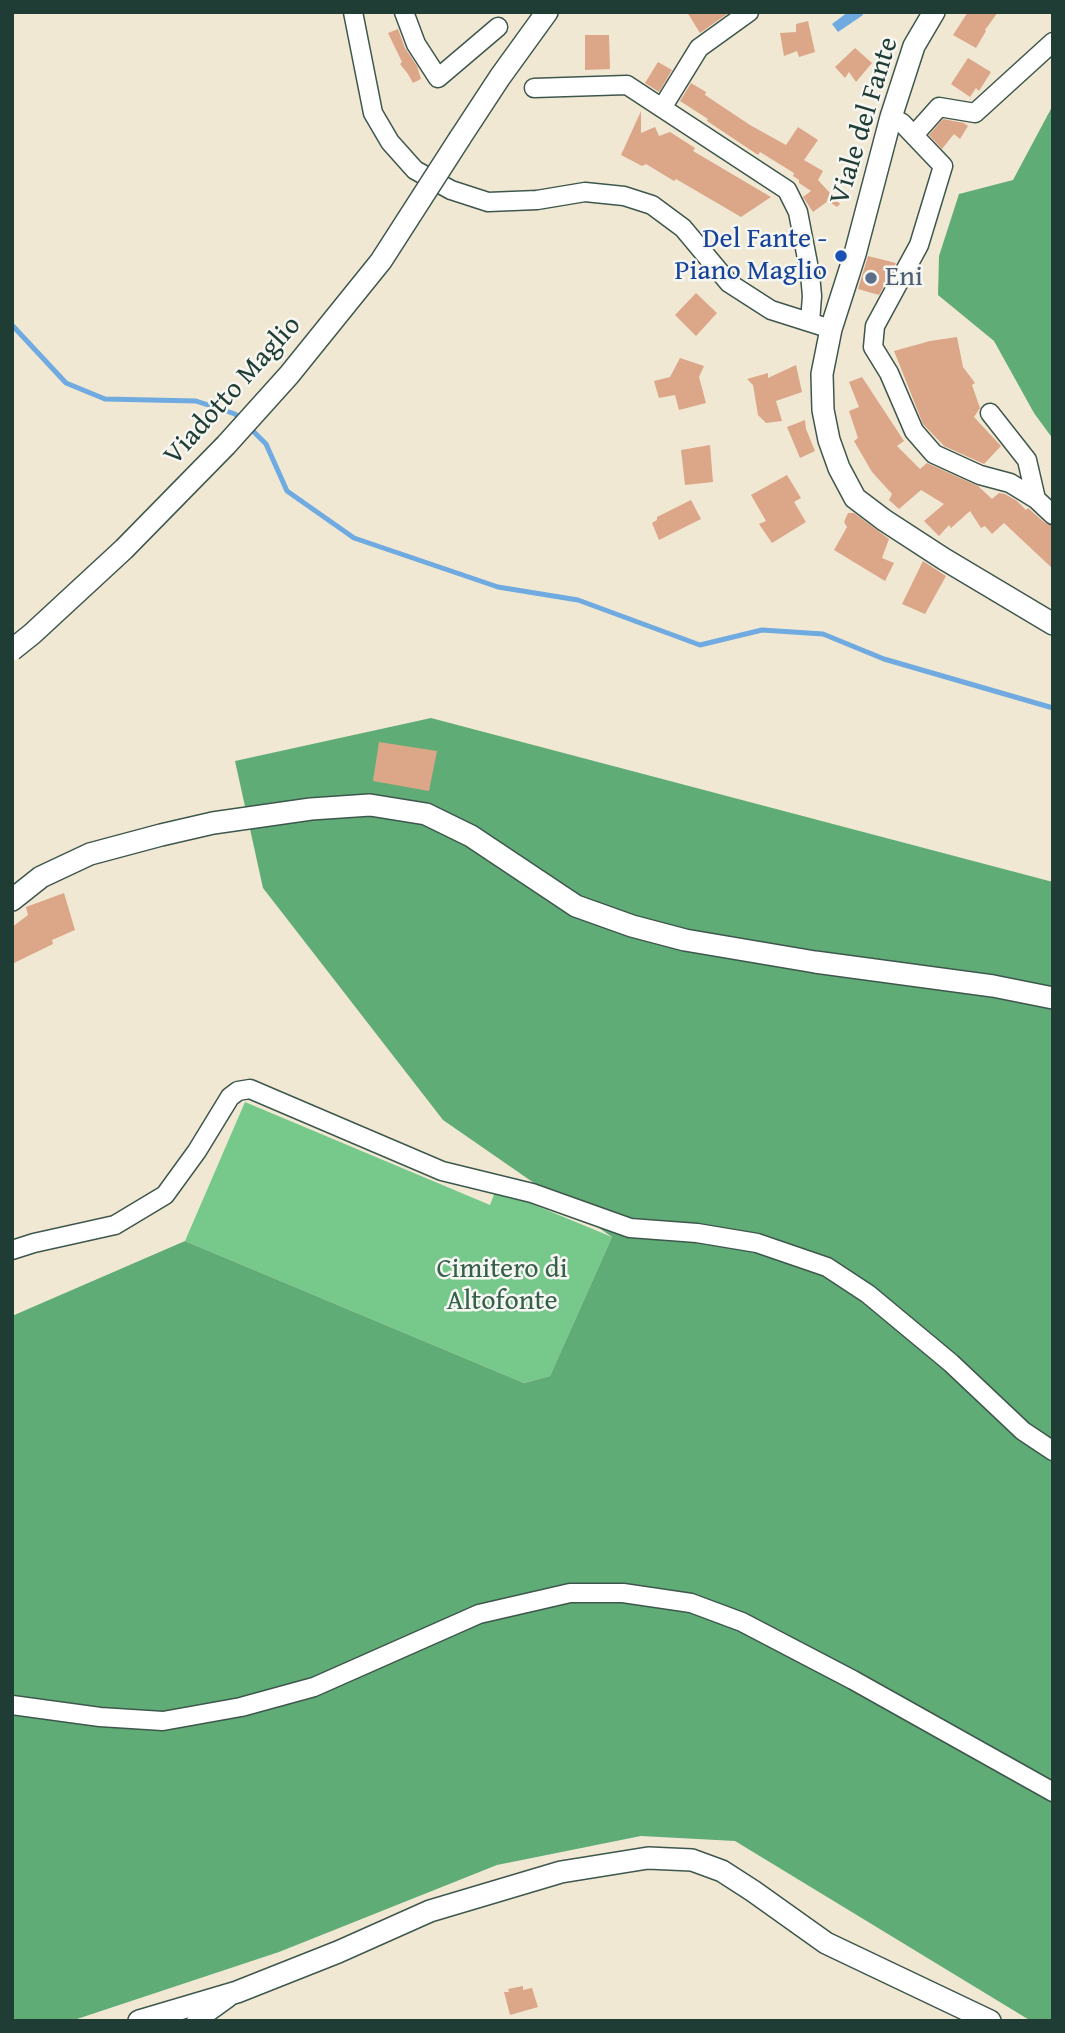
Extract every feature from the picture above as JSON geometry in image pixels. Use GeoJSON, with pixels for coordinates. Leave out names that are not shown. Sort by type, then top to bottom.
{"type":"FeatureCollection","features":[{"type":"Feature","properties":{"kind":"main road","name":"Viadotto Maglio"},"geometry":{"type":"LineString","coordinates":[[12,649],[32,634],[124,549],[226,445],[289,375],[381,261],[500,77],[547,12]]}},
{"type":"Feature","properties":{"kind":"main road","name":"Viale del Fante"},"geometry":{"type":"LineString","coordinates":[[934,12],[914,46],[831,329],[822,374],[823,410],[829,440],[839,468],[855,498],[944,559],[1053,624]]}},
{"type":"Feature","properties":{"kind":"main road"},"geometry":{"type":"LineString","coordinates":[[12,900],[41,877],[90,854],[213,823],[311,809],[370,804],[426,814],[471,836],[576,906],[632,926],[711,944],[815,962],[993,986],[1053,998]]}},
{"type":"Feature","properties":{"kind":"main road"},"geometry":{"type":"LineString","coordinates":[[139,2021],[237,1992],[338,1952],[430,1911],[561,1872],[648,1858],[692,1860],[722,1871],[826,1943],[990,2021]]}},
{"type":"Feature","properties":{"kind":"street"},"geometry":{"type":"LineString","coordinates":[[353,12],[373,113],[390,142],[415,170],[451,190],[488,202],[537,200],[585,192],[624,196],[652,205],[683,228],[729,283],[771,310],[831,329]]}},
{"type":"Feature","properties":{"kind":"street"},"geometry":{"type":"LineString","coordinates":[[404,12],[416,44],[438,78],[498,27]]}},
{"type":"Feature","properties":{"kind":"street"},"geometry":{"type":"LineString","coordinates":[[662,108],[698,48],[749,12]]}},
{"type":"Feature","properties":{"kind":"street"},"geometry":{"type":"LineString","coordinates":[[914,135],[939,107],[975,113],[1053,42]]}},
{"type":"Feature","properties":{"kind":"street"},"geometry":{"type":"LineString","coordinates":[[534,88],[627,85],[787,190],[798,212],[810,274],[810,323]]}},
{"type":"Feature","properties":{"kind":"street"},"geometry":{"type":"LineString","coordinates":[[891,117],[902,122],[943,166],[919,246],[875,326],[873,346],[889,373],[914,431],[934,454],[980,475],[1010,483],[1036,499],[1053,515]]}},
{"type":"Feature","properties":{"kind":"street"},"geometry":{"type":"LineString","coordinates":[[990,413],[1027,460],[1036,499]]}},
{"type":"Feature","properties":{"kind":"street"},"geometry":{"type":"LineString","coordinates":[[12,1250],[116,1224],[165,1195],[197,1151],[230,1097],[238,1091],[250,1089],[442,1171],[532,1193],[630,1228],[697,1233],[758,1243],[827,1267],[868,1294],[951,1363],[1023,1431],[1053,1451]]}},
{"type":"Feature","properties":{"kind":"street"},"geometry":{"type":"LineString","coordinates":[[12,1705],[100,1717],[163,1721],[242,1707],[314,1687],[479,1614],[570,1593],[623,1593],[691,1603],[743,1622],[1053,1792]]}},
{"type":"Feature","properties":{"kind":"street"},"geometry":{"type":"LineString","coordinates":[[196,2021],[237,1992]]}},
{"type":"Feature","properties":{"kind":"green space"},"geometry":{"type":"Polygon","coordinates":[[[1053,105],[1053,439],[1034,413],[994,341],[938,295],[939,256],[959,194],[1013,180],[1053,105]]]}},
{"type":"Feature","properties":{"kind":"green space"},"geometry":{"type":"Polygon","coordinates":[[[431,718],[1053,882],[1053,2021],[1031,2021],[735,1841],[641,1836],[497,1865],[279,1952],[74,2020],[12,2021],[12,1316],[185,1241],[524,1383],[550,1376],[612,1237],[443,1120],[263,888],[235,761],[431,718]]]}},
{"type":"Feature","properties":{"kind":"green space","name":"Cimitero di Altofonte"},"geometry":{"type":"Polygon","coordinates":[[[245,1102],[490,1205],[496,1189],[612,1237],[550,1376],[524,1383],[185,1241],[245,1102]]]}},
{"type":"Feature","properties":{"kind":"water"},"geometry":{"type":"Polygon","coordinates":[[[848,12],[861,12],[863,15],[838,32],[832,24],[848,12]]]}},
{"type":"Feature","properties":{"kind":"building"},"geometry":{"type":"Polygon","coordinates":[[[687,12],[726,12],[727,14],[700,33],[687,12]]]}},
{"type":"Feature","properties":{"kind":"building"},"geometry":{"type":"Polygon","coordinates":[[[968,12],[998,12],[976,48],[953,35],[968,12]]]}},
{"type":"Feature","properties":{"kind":"building"},"geometry":{"type":"Polygon","coordinates":[[[808,21],[815,52],[799,57],[797,51],[784,56],[780,33],[796,32],[796,24],[808,21]]]}},
{"type":"Feature","properties":{"kind":"building"},"geometry":{"type":"Polygon","coordinates":[[[398,29],[421,79],[413,83],[400,64],[402,62],[388,33],[398,29]]]}},
{"type":"Feature","properties":{"kind":"building"},"geometry":{"type":"Polygon","coordinates":[[[585,35],[609,35],[610,69],[585,70],[585,35]]]}},
{"type":"Feature","properties":{"kind":"building"},"geometry":{"type":"Polygon","coordinates":[[[855,48],[872,63],[856,82],[849,72],[845,78],[835,67],[855,48]]]}},
{"type":"Feature","properties":{"kind":"building"},"geometry":{"type":"Polygon","coordinates":[[[968,58],[991,72],[979,91],[976,88],[970,97],[951,84],[968,58]]]}},
{"type":"Feature","properties":{"kind":"building"},"geometry":{"type":"Polygon","coordinates":[[[658,62],[672,70],[659,92],[645,83],[658,62]]]}},
{"type":"Feature","properties":{"kind":"building"},"geometry":{"type":"Polygon","coordinates":[[[691,83],[750,125],[786,145],[798,127],[818,140],[804,160],[823,171],[818,180],[840,204],[837,207],[828,201],[813,212],[803,197],[811,191],[799,183],[793,176],[794,173],[760,152],[758,155],[680,101],[691,83]]]}},
{"type":"Feature","properties":{"kind":"building"},"geometry":{"type":"Polygon","coordinates":[[[641,111],[641,133],[655,127],[659,136],[670,132],[695,148],[693,151],[771,197],[741,217],[676,179],[674,181],[646,164],[642,166],[621,155],[641,111]]]}},
{"type":"Feature","properties":{"kind":"building"},"geometry":{"type":"Polygon","coordinates":[[[943,119],[968,126],[960,139],[954,134],[942,149],[929,135],[943,119]]]}},
{"type":"Feature","properties":{"kind":"building"},"geometry":{"type":"Polygon","coordinates":[[[868,256],[896,263],[879,295],[858,289],[868,256]]]}},
{"type":"Feature","properties":{"kind":"building"},"geometry":{"type":"Polygon","coordinates":[[[696,293],[717,313],[696,336],[675,315],[696,293]]]}},
{"type":"Feature","properties":{"kind":"building"},"geometry":{"type":"Polygon","coordinates":[[[957,337],[963,367],[975,383],[972,385],[980,408],[974,417],[1001,446],[984,464],[944,446],[923,424],[894,351],[957,337]]]}},
{"type":"Feature","properties":{"kind":"building"},"geometry":{"type":"Polygon","coordinates":[[[680,358],[704,366],[699,377],[706,403],[679,410],[675,395],[659,398],[654,381],[670,377],[680,358]]]}},
{"type":"Feature","properties":{"kind":"building"},"geometry":{"type":"Polygon","coordinates":[[[796,365],[802,392],[776,401],[782,421],[766,423],[758,415],[753,385],[747,379],[768,373],[768,378],[796,365]]]}},
{"type":"Feature","properties":{"kind":"building"},"geometry":{"type":"Polygon","coordinates":[[[862,377],[904,441],[897,446],[920,469],[927,463],[978,486],[992,499],[999,493],[1005,494],[1053,526],[1053,569],[1004,523],[992,534],[985,526],[981,528],[970,511],[951,528],[949,525],[939,536],[924,521],[944,504],[921,490],[899,509],[889,500],[892,494],[872,472],[854,441],[858,438],[849,411],[859,407],[849,382],[862,377]]]}},
{"type":"Feature","properties":{"kind":"building"},"geometry":{"type":"Polygon","coordinates":[[[805,420],[815,451],[800,458],[787,427],[805,420]]]}},
{"type":"Feature","properties":{"kind":"building"},"geometry":{"type":"Polygon","coordinates":[[[710,445],[713,482],[685,485],[681,450],[710,445]]]}},
{"type":"Feature","properties":{"kind":"building"},"geometry":{"type":"Polygon","coordinates":[[[787,475],[801,498],[794,502],[806,522],[772,543],[759,524],[766,521],[751,495],[787,475]]]}},
{"type":"Feature","properties":{"kind":"building"},"geometry":{"type":"Polygon","coordinates":[[[691,500],[701,519],[659,540],[652,523],[657,517],[691,500]]]}},
{"type":"Feature","properties":{"kind":"building"},"geometry":{"type":"Polygon","coordinates":[[[848,513],[854,513],[889,539],[882,558],[894,563],[885,581],[834,550],[847,527],[844,522],[848,513]]]}},
{"type":"Feature","properties":{"kind":"building"},"geometry":{"type":"Polygon","coordinates":[[[923,561],[946,576],[925,614],[902,604],[923,561]]]}},
{"type":"Feature","properties":{"kind":"building"},"geometry":{"type":"Polygon","coordinates":[[[379,742],[437,751],[429,791],[373,781],[379,742]]]}},
{"type":"Feature","properties":{"kind":"building"},"geometry":{"type":"Polygon","coordinates":[[[64,893],[75,930],[52,940],[53,944],[12,964],[12,927],[28,915],[26,907],[64,893]]]}},
{"type":"Feature","properties":{"kind":"building"},"geometry":{"type":"Polygon","coordinates":[[[523,1986],[523,1990],[532,1988],[538,2007],[510,2015],[504,1992],[523,1986]]]}},
{"type":"Feature","properties":{"kind":"waterway"},"geometry":{"type":"LineString","coordinates":[[12,325],[66,383],[105,399],[196,401],[235,414],[243,422]]}},
{"type":"Feature","properties":{"kind":"waterway"},"geometry":{"type":"LineString","coordinates":[[250,428],[266,444],[287,491],[354,538],[498,587],[578,600],[700,645],[762,630],[823,634],[884,659],[1053,708]]}},
{"type":"Feature","properties":{"kind":"place","name":"Del Fante - Piano Maglio"},"geometry":{"type":"Point","coordinates":[841,256]}},
{"type":"Feature","properties":{"kind":"place","name":"Eni"},"geometry":{"type":"Point","coordinates":[871,278]}}]}
